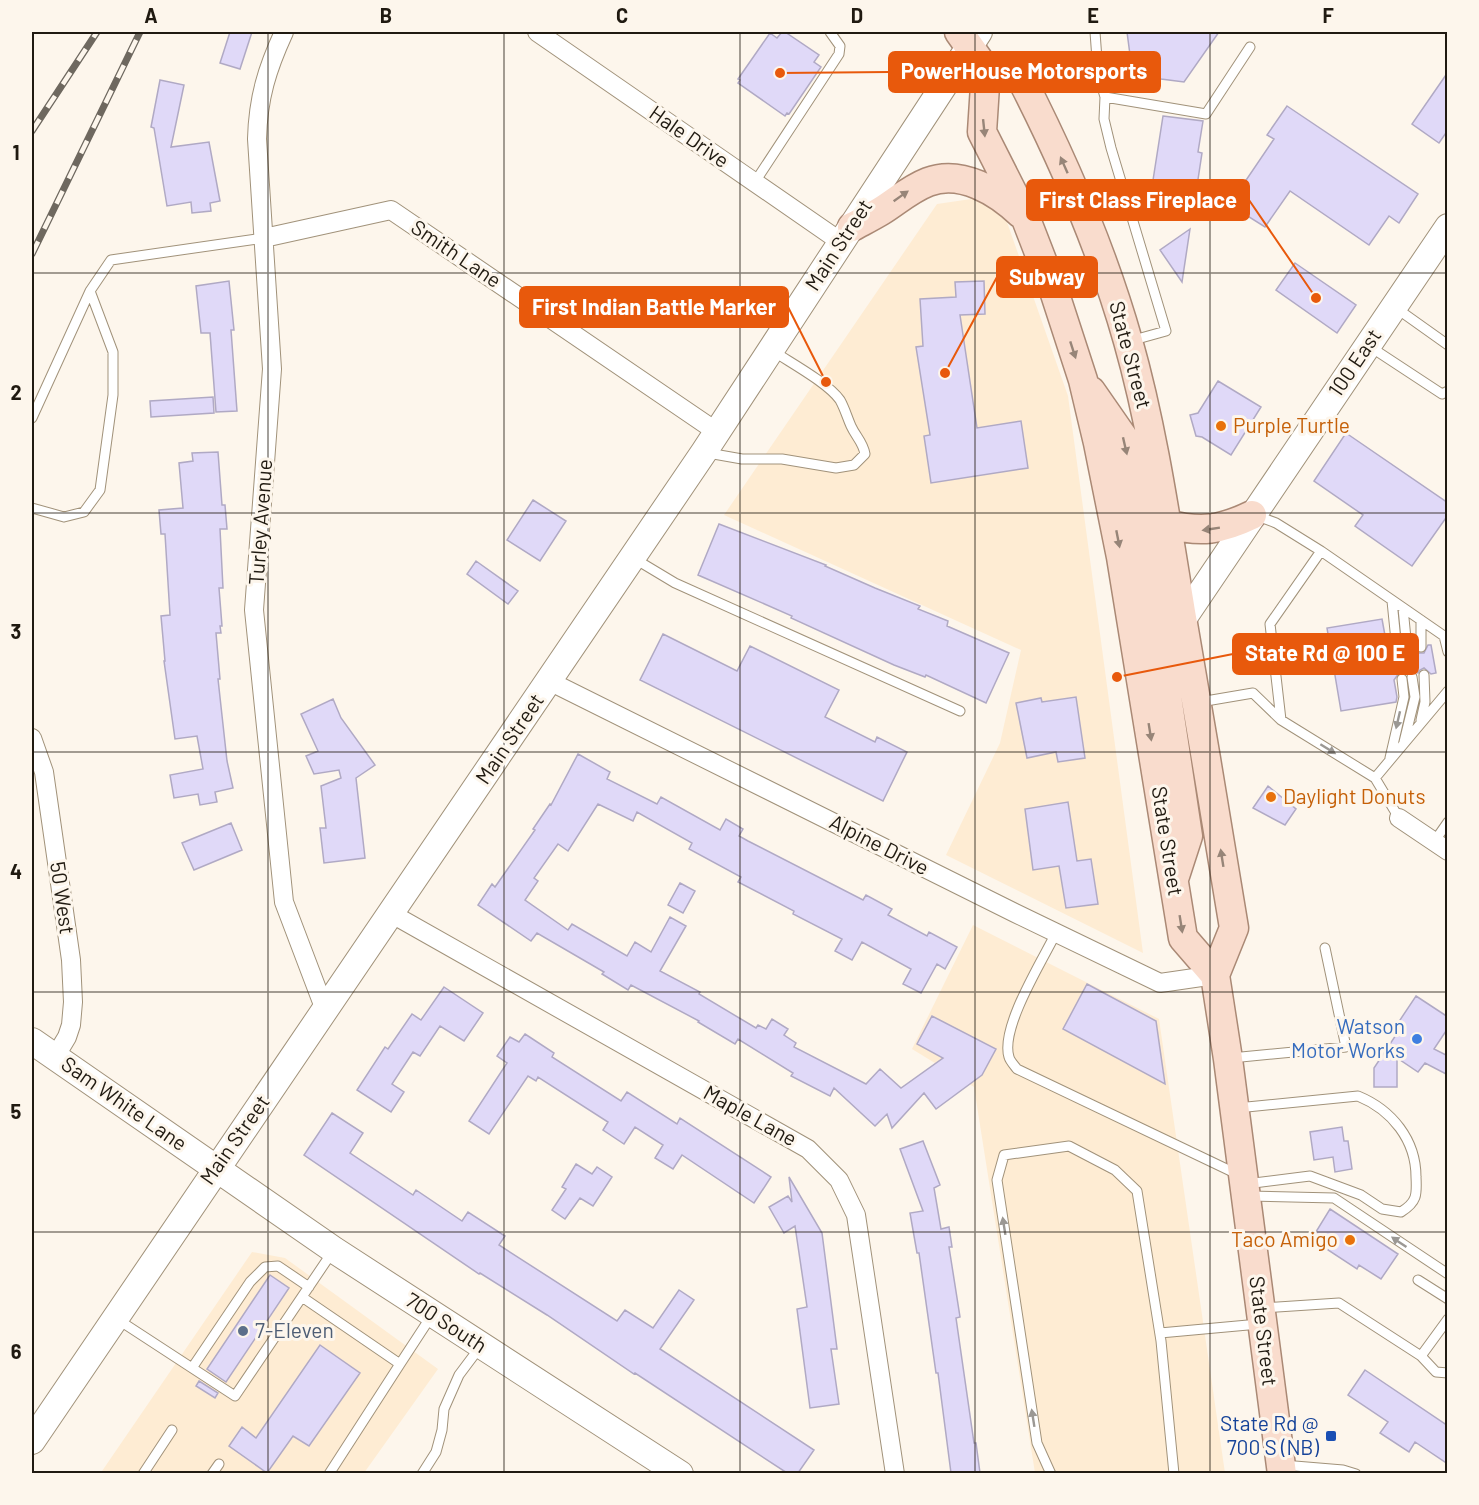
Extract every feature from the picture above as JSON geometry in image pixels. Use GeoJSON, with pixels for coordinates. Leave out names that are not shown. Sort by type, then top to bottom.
{"type":"FeatureCollection","features":[{"type":"Feature","properties":{"kind":"main road"},"geometry":{"type":"LineString","coordinates":[[969,36],[986,69]]}},
{"type":"Feature","properties":{"kind":"main road","name":"Main Street"},"geometry":{"type":"LineString","coordinates":[[32,1441],[711,442],[846,235],[969,36]]}},
{"type":"Feature","properties":{"kind":"main road","name":"State Street"},"geometry":{"type":"LineString","coordinates":[[1215,975],[1183,938],[1122,557],[1083,380],[1055,294],[1026,219],[982,132],[986,69],[1021,78],[1053,139],[1087,219],[1128,341],[1146,416],[1167,524],[1170,621],[1198,703],[1234,928],[1215,975],[1235,1109],[1281,1469]]}},
{"type":"Feature","properties":{"kind":"main road"},"geometry":{"type":"LineString","coordinates":[[846,235],[912,189],[931,180],[952,178],[972,182],[989,190],[1008,201],[1026,219]]}},
{"type":"Feature","properties":{"kind":"main road","name":"100 East"},"geometry":{"type":"LineString","coordinates":[[1170,621],[1252,515],[1448,226]]}},
{"type":"Feature","properties":{"kind":"main road"},"geometry":{"type":"LineString","coordinates":[[1083,380],[1123,437],[1170,621],[1188,837],[1174,881]]}},
{"type":"Feature","properties":{"kind":"main road"},"geometry":{"type":"LineString","coordinates":[[1167,524],[1202,531],[1212,530],[1236,523],[1252,515]]}},
{"type":"Feature","properties":{"kind":"main road","name":"Sam White Lane"},"geometry":{"type":"LineString","coordinates":[[32,1041],[216,1168]]}},
{"type":"Feature","properties":{"kind":"main road","name":"700 South"},"geometry":{"type":"LineString","coordinates":[[216,1168],[334,1250],[680,1473]]}},
{"type":"Feature","properties":{"kind":"street","name":"Turley Avenue"},"geometry":{"type":"LineString","coordinates":[[284,32],[268,66],[260,95],[257,121],[272,369],[255,610],[284,902],[325,1010]]}},
{"type":"Feature","properties":{"kind":"street","name":"Hale Drive"},"geometry":{"type":"LineString","coordinates":[[537,32],[756,183],[846,235]]}},
{"type":"Feature","properties":{"kind":"street","name":"Smith Lane"},"geometry":{"type":"LineString","coordinates":[[264,238],[391,210],[711,442]]}},
{"type":"Feature","properties":{"kind":"street","name":"Alpine Drive"},"geometry":{"type":"LineString","coordinates":[[549,681],[1160,983],[1215,975]]}},
{"type":"Feature","properties":{"kind":"street","name":"50 West"},"geometry":{"type":"LineString","coordinates":[[32,738],[44,772],[71,960],[73,1002],[71,1025],[67,1037],[55,1056]]}},
{"type":"Feature","properties":{"kind":"street"},"geometry":{"type":"LineString","coordinates":[[1398,818],[1441,847]]}},
{"type":"Feature","properties":{"kind":"street","name":"Maple Lane"},"geometry":{"type":"LineString","coordinates":[[392,914],[808,1149],[839,1180],[856,1215],[895,1473]]}},
{"type":"Feature","properties":{"kind":"lane"},"geometry":{"type":"LineString","coordinates":[[756,183],[839,54],[840,46],[830,32]]}},
{"type":"Feature","properties":{"kind":"lane"},"geometry":{"type":"LineString","coordinates":[[1095,32],[1098,73],[1105,97],[1104,119],[1166,331],[1128,341]]}},
{"type":"Feature","properties":{"kind":"lane"},"geometry":{"type":"LineString","coordinates":[[1105,97],[1206,114],[1250,47]]}},
{"type":"Feature","properties":{"kind":"lane"},"geometry":{"type":"LineString","coordinates":[[32,418],[90,291],[111,260],[264,238]]}},
{"type":"Feature","properties":{"kind":"lane"},"geometry":{"type":"LineString","coordinates":[[32,508],[64,517],[84,512],[100,490],[112,395],[113,352],[90,291]]}},
{"type":"Feature","properties":{"kind":"lane"},"geometry":{"type":"LineString","coordinates":[[1393,306],[1448,345]]}},
{"type":"Feature","properties":{"kind":"lane"},"geometry":{"type":"LineString","coordinates":[[1367,345],[1442,394],[1448,391]]}},
{"type":"Feature","properties":{"kind":"lane"},"geometry":{"type":"LineString","coordinates":[[711,442],[742,459],[782,459],[836,468],[854,465],[865,454],[863,445],[851,427],[839,398],[828,387],[771,350]]}},
{"type":"Feature","properties":{"kind":"lane"},"geometry":{"type":"LineString","coordinates":[[1252,515],[1276,523],[1321,551],[1444,636],[1448,652]]}},
{"type":"Feature","properties":{"kind":"lane"},"geometry":{"type":"LineString","coordinates":[[1281,720],[1270,624],[1321,551]]}},
{"type":"Feature","properties":{"kind":"lane"},"geometry":{"type":"LineString","coordinates":[[633,558],[675,583],[960,711]]}},
{"type":"Feature","properties":{"kind":"lane"},"geometry":{"type":"LineString","coordinates":[[1392,601],[1402,650],[1403,608]]}},
{"type":"Feature","properties":{"kind":"lane"},"geometry":{"type":"LineString","coordinates":[[1420,620],[1421,646]]}},
{"type":"Feature","properties":{"kind":"lane"},"geometry":{"type":"LineString","coordinates":[[1420,724],[1425,702],[1424,675]]}},
{"type":"Feature","properties":{"kind":"lane"},"geometry":{"type":"LineString","coordinates":[[1389,762],[1407,678],[1415,697],[1403,745]]}},
{"type":"Feature","properties":{"kind":"lane"},"geometry":{"type":"LineString","coordinates":[[1375,778],[1448,691]]}},
{"type":"Feature","properties":{"kind":"lane"},"geometry":{"type":"LineString","coordinates":[[1198,703],[1253,693],[1281,720],[1375,778],[1398,818]]}},
{"type":"Feature","properties":{"kind":"lane"},"geometry":{"type":"LineString","coordinates":[[1441,847],[1448,822]]}},
{"type":"Feature","properties":{"kind":"lane"},"geometry":{"type":"LineString","coordinates":[[1056,933],[1013,1018],[1008,1042],[1009,1058],[1017,1069],[1245,1186],[1334,1198],[1448,1274]]}},
{"type":"Feature","properties":{"kind":"lane"},"geometry":{"type":"LineString","coordinates":[[1228,1059],[1346,1047],[1325,948]]}},
{"type":"Feature","properties":{"kind":"lane"},"geometry":{"type":"LineString","coordinates":[[1235,1109],[1358,1096],[1369,1101],[1387,1114],[1403,1131],[1412,1148],[1417,1194],[1412,1205],[1401,1212],[1382,1209],[1361,1195],[1310,1176],[1245,1186]]}},
{"type":"Feature","properties":{"kind":"lane"},"geometry":{"type":"LineString","coordinates":[[1051,1473],[1037,1443],[997,1180],[1004,1155],[1069,1146],[1115,1170],[1137,1191],[1160,1333],[1174,1473]]}},
{"type":"Feature","properties":{"kind":"lane"},"geometry":{"type":"LineString","coordinates":[[115,1318],[235,1396],[334,1250]]}},
{"type":"Feature","properties":{"kind":"lane"},"geometry":{"type":"LineString","coordinates":[[192,1368],[250,1282],[265,1267],[278,1266],[309,1287]]}},
{"type":"Feature","properties":{"kind":"lane"},"geometry":{"type":"LineString","coordinates":[[1418,1280],[1448,1299]]}},
{"type":"Feature","properties":{"kind":"lane"},"geometry":{"type":"LineString","coordinates":[[302,1298],[400,1364]]}},
{"type":"Feature","properties":{"kind":"lane"},"geometry":{"type":"LineString","coordinates":[[1160,1333],[1339,1303],[1421,1356],[1436,1372],[1448,1374]]}},
{"type":"Feature","properties":{"kind":"lane"},"geometry":{"type":"LineString","coordinates":[[328,1473],[434,1314]]}},
{"type":"Feature","properties":{"kind":"lane"},"geometry":{"type":"LineString","coordinates":[[1421,1356],[1448,1319]]}},
{"type":"Feature","properties":{"kind":"lane"},"geometry":{"type":"LineString","coordinates":[[422,1473],[436,1452],[442,1430],[444,1409],[459,1375],[481,1345]]}},
{"type":"Feature","properties":{"kind":"lane"},"geometry":{"type":"LineString","coordinates":[[143,1473],[172,1430]]}},
{"type":"Feature","properties":{"kind":"lane"},"geometry":{"type":"LineString","coordinates":[[212,1473],[219,1464]]}},
{"type":"Feature","properties":{"kind":"lane"},"geometry":{"type":"LineString","coordinates":[[1281,1469],[1336,1470],[1356,1473]]}},
{"type":"Feature","properties":{"kind":"shaded area"},"geometry":{"type":"Polygon","coordinates":[[[978,198],[1007,222],[1068,396],[1143,953],[946,855],[1000,743],[1021,650],[724,515],[937,204],[978,198]]]}},
{"type":"Feature","properties":{"kind":"shaded area"},"geometry":{"type":"Polygon","coordinates":[[[973,925],[1159,1019],[1225,1473],[1035,1473],[974,1087],[912,1049],[973,925]]]}},
{"type":"Feature","properties":{"kind":"shaded area"},"geometry":{"type":"Polygon","coordinates":[[[252,1252],[285,1258],[438,1369],[364,1473],[100,1474],[252,1252]]]}},
{"type":"Feature","properties":{"kind":"building"},"geometry":{"type":"Polygon","coordinates":[[[230,32],[252,32],[240,69],[220,63],[230,32]]]}},
{"type":"Feature","properties":{"kind":"building"},"geometry":{"type":"Polygon","coordinates":[[[782,32],[819,55],[814,62],[821,67],[789,114],[785,116],[738,83],[740,80],[738,79],[770,33],[777,38],[782,32]]]}},
{"type":"Feature","properties":{"kind":"building"},"geometry":{"type":"Polygon","coordinates":[[[1127,32],[1219,32],[1184,82],[1161,79],[1148,68],[1132,70],[1127,32]]]}},
{"type":"Feature","properties":{"kind":"building"},"geometry":{"type":"Polygon","coordinates":[[[1448,72],[1448,130],[1439,143],[1412,124],[1448,72]]]}},
{"type":"Feature","properties":{"kind":"building"},"geometry":{"type":"Polygon","coordinates":[[[160,80],[184,85],[171,147],[209,142],[220,201],[210,203],[211,211],[192,213],[191,202],[167,206],[154,128],[151,127],[160,80]]]}},
{"type":"Feature","properties":{"kind":"building"},"geometry":{"type":"Polygon","coordinates":[[[1287,106],[1418,194],[1399,223],[1389,216],[1369,245],[1290,191],[1265,227],[1230,205],[1228,202],[1234,198],[1274,139],[1267,135],[1287,106]]]}},
{"type":"Feature","properties":{"kind":"building"},"geometry":{"type":"Polygon","coordinates":[[[1163,116],[1203,121],[1198,152],[1202,153],[1195,199],[1151,193],[1163,116]]]}},
{"type":"Feature","properties":{"kind":"building"},"geometry":{"type":"Polygon","coordinates":[[[1190,229],[1182,282],[1160,250],[1190,229]]]}},
{"type":"Feature","properties":{"kind":"building"},"geometry":{"type":"Polygon","coordinates":[[[1295,263],[1356,305],[1337,333],[1276,290],[1295,263]]]}},
{"type":"Feature","properties":{"kind":"building"},"geometry":{"type":"Polygon","coordinates":[[[229,281],[234,330],[231,330],[237,411],[216,412],[210,333],[201,333],[196,286],[229,281]]]}},
{"type":"Feature","properties":{"kind":"building"},"geometry":{"type":"Polygon","coordinates":[[[984,281],[985,314],[960,315],[977,428],[1021,421],[1028,468],[931,483],[924,436],[930,435],[916,347],[923,346],[920,299],[956,297],[955,282],[984,281]]]}},
{"type":"Feature","properties":{"kind":"building","name":"Purple Turtle"},"geometry":{"type":"Polygon","coordinates":[[[1218,381],[1261,407],[1231,455],[1202,437],[1196,436],[1190,415],[1198,413],[1218,381]]]}},
{"type":"Feature","properties":{"kind":"building"},"geometry":{"type":"Polygon","coordinates":[[[213,397],[214,413],[151,417],[150,401],[213,397]]]}},
{"type":"Feature","properties":{"kind":"building"},"geometry":{"type":"Polygon","coordinates":[[[1346,433],[1448,503],[1448,515],[1412,566],[1355,526],[1363,515],[1314,481],[1346,433]]]}},
{"type":"Feature","properties":{"kind":"building"},"geometry":{"type":"Polygon","coordinates":[[[218,452],[222,505],[225,505],[227,529],[220,529],[223,588],[219,588],[221,633],[216,633],[220,679],[218,679],[227,761],[233,788],[215,792],[217,802],[200,805],[198,794],[174,798],[170,775],[203,769],[197,736],[175,739],[164,661],[161,616],[170,615],[165,534],[161,534],[159,510],[183,508],[179,463],[193,461],[192,453],[218,452]]]}},
{"type":"Feature","properties":{"kind":"building"},"geometry":{"type":"Polygon","coordinates":[[[533,500],[566,521],[540,561],[507,540],[533,500]]]}},
{"type":"Feature","properties":{"kind":"building"},"geometry":{"type":"Polygon","coordinates":[[[719,524],[826,565],[920,606],[918,609],[948,621],[947,626],[1009,653],[986,703],[926,675],[925,677],[894,665],[791,618],[792,616],[698,575],[719,524]]]}},
{"type":"Feature","properties":{"kind":"building"},"geometry":{"type":"Polygon","coordinates":[[[476,561],[518,591],[508,604],[467,574],[476,561]]]}},
{"type":"Feature","properties":{"kind":"building"},"geometry":{"type":"Polygon","coordinates":[[[1382,619],[1388,652],[1398,658],[1403,654],[1410,655],[1414,648],[1418,653],[1424,653],[1428,645],[1431,645],[1436,673],[1431,674],[1424,668],[1418,673],[1412,670],[1406,674],[1399,673],[1394,680],[1396,702],[1341,711],[1327,628],[1382,619]]]}},
{"type":"Feature","properties":{"kind":"building"},"geometry":{"type":"Polygon","coordinates":[[[663,634],[737,671],[750,646],[839,690],[825,717],[875,742],[877,737],[907,752],[883,801],[640,680],[663,634]]]}},
{"type":"Feature","properties":{"kind":"building"},"geometry":{"type":"Polygon","coordinates":[[[1076,697],[1085,758],[1058,762],[1056,752],[1027,758],[1016,703],[1041,698],[1042,702],[1076,697]]]}},
{"type":"Feature","properties":{"kind":"building"},"geometry":{"type":"Polygon","coordinates":[[[333,699],[341,718],[375,765],[356,778],[365,858],[324,863],[320,828],[326,828],[321,786],[341,778],[339,770],[314,774],[306,756],[318,751],[301,714],[333,699]]]}},
{"type":"Feature","properties":{"kind":"building"},"geometry":{"type":"Polygon","coordinates":[[[578,754],[610,772],[607,779],[657,804],[661,797],[720,830],[726,819],[743,829],[739,836],[748,841],[863,900],[866,895],[892,909],[888,915],[927,936],[929,932],[957,947],[945,969],[937,964],[921,993],[903,984],[911,969],[862,942],[852,960],[835,951],[842,939],[738,882],[741,877],[689,849],[692,843],[637,812],[633,821],[598,804],[568,851],[558,844],[534,878],[538,881],[525,900],[568,930],[572,924],[627,956],[635,942],[651,952],[670,917],[686,926],[660,971],[700,992],[699,994],[756,1028],[758,1025],[766,1029],[772,1019],[788,1029],[784,1035],[796,1043],[794,1047],[866,1084],[880,1069],[901,1088],[943,1058],[917,1044],[932,1016],[996,1049],[982,1075],[936,1109],[924,1093],[892,1128],[887,1114],[875,1126],[834,1088],[830,1096],[791,1076],[793,1073],[738,1039],[735,1044],[699,1021],[631,985],[628,990],[602,974],[604,972],[537,933],[531,941],[478,905],[492,884],[495,887],[535,830],[533,829],[551,805],[578,754]]]}},
{"type":"Feature","properties":{"kind":"building","name":"Daylight Donuts"},"geometry":{"type":"Polygon","coordinates":[[[1268,786],[1296,809],[1285,825],[1253,808],[1268,786]]]}},
{"type":"Feature","properties":{"kind":"building"},"geometry":{"type":"Polygon","coordinates":[[[1068,802],[1077,861],[1091,859],[1098,904],[1066,908],[1059,866],[1033,870],[1025,809],[1068,802]]]}},
{"type":"Feature","properties":{"kind":"building"},"geometry":{"type":"Polygon","coordinates":[[[231,823],[242,850],[194,870],[182,843],[231,823]]]}},
{"type":"Feature","properties":{"kind":"building"},"geometry":{"type":"Polygon","coordinates":[[[680,883],[695,891],[683,913],[668,905],[680,883]]]}},
{"type":"Feature","properties":{"kind":"building"},"geometry":{"type":"Polygon","coordinates":[[[1087,984],[1156,1021],[1165,1084],[1063,1029],[1087,984]]]}},
{"type":"Feature","properties":{"kind":"building"},"geometry":{"type":"Polygon","coordinates":[[[444,987],[483,1013],[464,1041],[440,1026],[420,1056],[413,1052],[392,1084],[404,1092],[391,1112],[357,1090],[385,1047],[388,1049],[412,1014],[421,1020],[444,987]]]}},
{"type":"Feature","properties":{"kind":"building","name":"Watson Motor Works"},"geometry":{"type":"Polygon","coordinates":[[[1416,996],[1448,1017],[1448,1028],[1434,1049],[1448,1056],[1448,1075],[1425,1063],[1418,1072],[1397,1058],[1397,1087],[1374,1087],[1374,1068],[1402,1026],[1398,1023],[1416,996]]]}},
{"type":"Feature","properties":{"kind":"building"},"geometry":{"type":"Polygon","coordinates":[[[525,1034],[554,1053],[552,1057],[621,1101],[627,1092],[677,1124],[680,1118],[771,1177],[754,1203],[682,1155],[673,1169],[655,1158],[663,1145],[635,1127],[624,1144],[603,1130],[608,1122],[538,1077],[536,1081],[528,1076],[489,1134],[469,1121],[507,1063],[497,1056],[510,1037],[519,1042],[525,1034]]]}},
{"type":"Feature","properties":{"kind":"building"},"geometry":{"type":"Polygon","coordinates":[[[332,1113],[363,1133],[350,1153],[413,1195],[416,1190],[462,1221],[468,1212],[505,1236],[499,1245],[617,1321],[625,1310],[653,1328],[679,1290],[694,1300],[660,1349],[814,1450],[798,1473],[787,1473],[547,1315],[479,1274],[304,1155],[332,1113]]]}},
{"type":"Feature","properties":{"kind":"building"},"geometry":{"type":"Polygon","coordinates":[[[1342,1127],[1344,1141],[1348,1141],[1352,1169],[1335,1172],[1333,1157],[1314,1160],[1310,1132],[1342,1127]]]}},
{"type":"Feature","properties":{"kind":"building"},"geometry":{"type":"Polygon","coordinates":[[[923,1141],[940,1185],[934,1188],[941,1229],[949,1227],[952,1247],[949,1247],[960,1317],[956,1318],[980,1473],[951,1473],[938,1373],[936,1373],[919,1253],[917,1253],[910,1213],[923,1211],[900,1149],[923,1141]]]}},
{"type":"Feature","properties":{"kind":"building"},"geometry":{"type":"Polygon","coordinates":[[[576,1164],[592,1174],[597,1167],[612,1177],[593,1206],[580,1198],[565,1219],[552,1210],[566,1189],[562,1187],[576,1164]]]}},
{"type":"Feature","properties":{"kind":"building"},"geometry":{"type":"Polygon","coordinates":[[[789,1177],[822,1233],[837,1349],[831,1349],[839,1404],[810,1408],[797,1309],[807,1307],[795,1226],[784,1233],[769,1207],[788,1196],[792,1202],[789,1177]]]}},
{"type":"Feature","properties":{"kind":"building","name":"Taco Amigo"},"geometry":{"type":"Polygon","coordinates":[[[1330,1209],[1398,1254],[1381,1279],[1359,1265],[1357,1269],[1328,1250],[1330,1245],[1314,1235],[1330,1209]]]}},
{"type":"Feature","properties":{"kind":"building"},"geometry":{"type":"Polygon","coordinates":[[[270,1275],[289,1288],[226,1382],[207,1369],[270,1275]]]}},
{"type":"Feature","properties":{"kind":"building"},"geometry":{"type":"Polygon","coordinates":[[[320,1345],[360,1373],[309,1446],[293,1436],[267,1473],[229,1446],[242,1427],[256,1438],[320,1345]]]}},
{"type":"Feature","properties":{"kind":"building"},"geometry":{"type":"Polygon","coordinates":[[[1365,1370],[1448,1426],[1448,1464],[1415,1442],[1409,1452],[1380,1433],[1388,1422],[1348,1395],[1365,1370]]]}},
{"type":"Feature","properties":{"kind":"building"},"geometry":{"type":"Polygon","coordinates":[[[199,1381],[218,1393],[215,1398],[196,1386],[199,1381]]]}},
{"type":"Feature","properties":{"kind":"railway"},"geometry":{"type":"LineString","coordinates":[[32,131],[97,32]]}},
{"type":"Feature","properties":{"kind":"railway"},"geometry":{"type":"LineString","coordinates":[[32,254],[140,32]]}},
{"type":"Feature","properties":{"kind":"place","name":"PowerHouse Motorsports"},"geometry":{"type":"Point","coordinates":[780,73]}},
{"type":"Feature","properties":{"kind":"place","name":"First Class Fireplace"},"geometry":{"type":"Point","coordinates":[1316,298]}},
{"type":"Feature","properties":{"kind":"place","name":"Subway"},"geometry":{"type":"Point","coordinates":[945,373]}},
{"type":"Feature","properties":{"kind":"place","name":"First Indian Battle Marker"},"geometry":{"type":"Point","coordinates":[826,382]}},
{"type":"Feature","properties":{"kind":"place","name":"Purple Turtle"},"geometry":{"type":"Point","coordinates":[1221,426]}},
{"type":"Feature","properties":{"kind":"place","name":"State Rd @ 100 E"},"geometry":{"type":"Point","coordinates":[1117,677]}},
{"type":"Feature","properties":{"kind":"place","name":"Daylight Donuts"},"geometry":{"type":"Point","coordinates":[1271,797]}},
{"type":"Feature","properties":{"kind":"place","name":"Watson Motor Works"},"geometry":{"type":"Point","coordinates":[1417,1039]}},
{"type":"Feature","properties":{"kind":"place","name":"Taco Amigo"},"geometry":{"type":"Point","coordinates":[1350,1240]}},
{"type":"Feature","properties":{"kind":"place","name":"7-Eleven"},"geometry":{"type":"Point","coordinates":[243,1331]}},
{"type":"Feature","properties":{"kind":"place","name":"State Rd @ 700 S (NB)"},"geometry":{"type":"Point","coordinates":[1331,1436]}}]}
